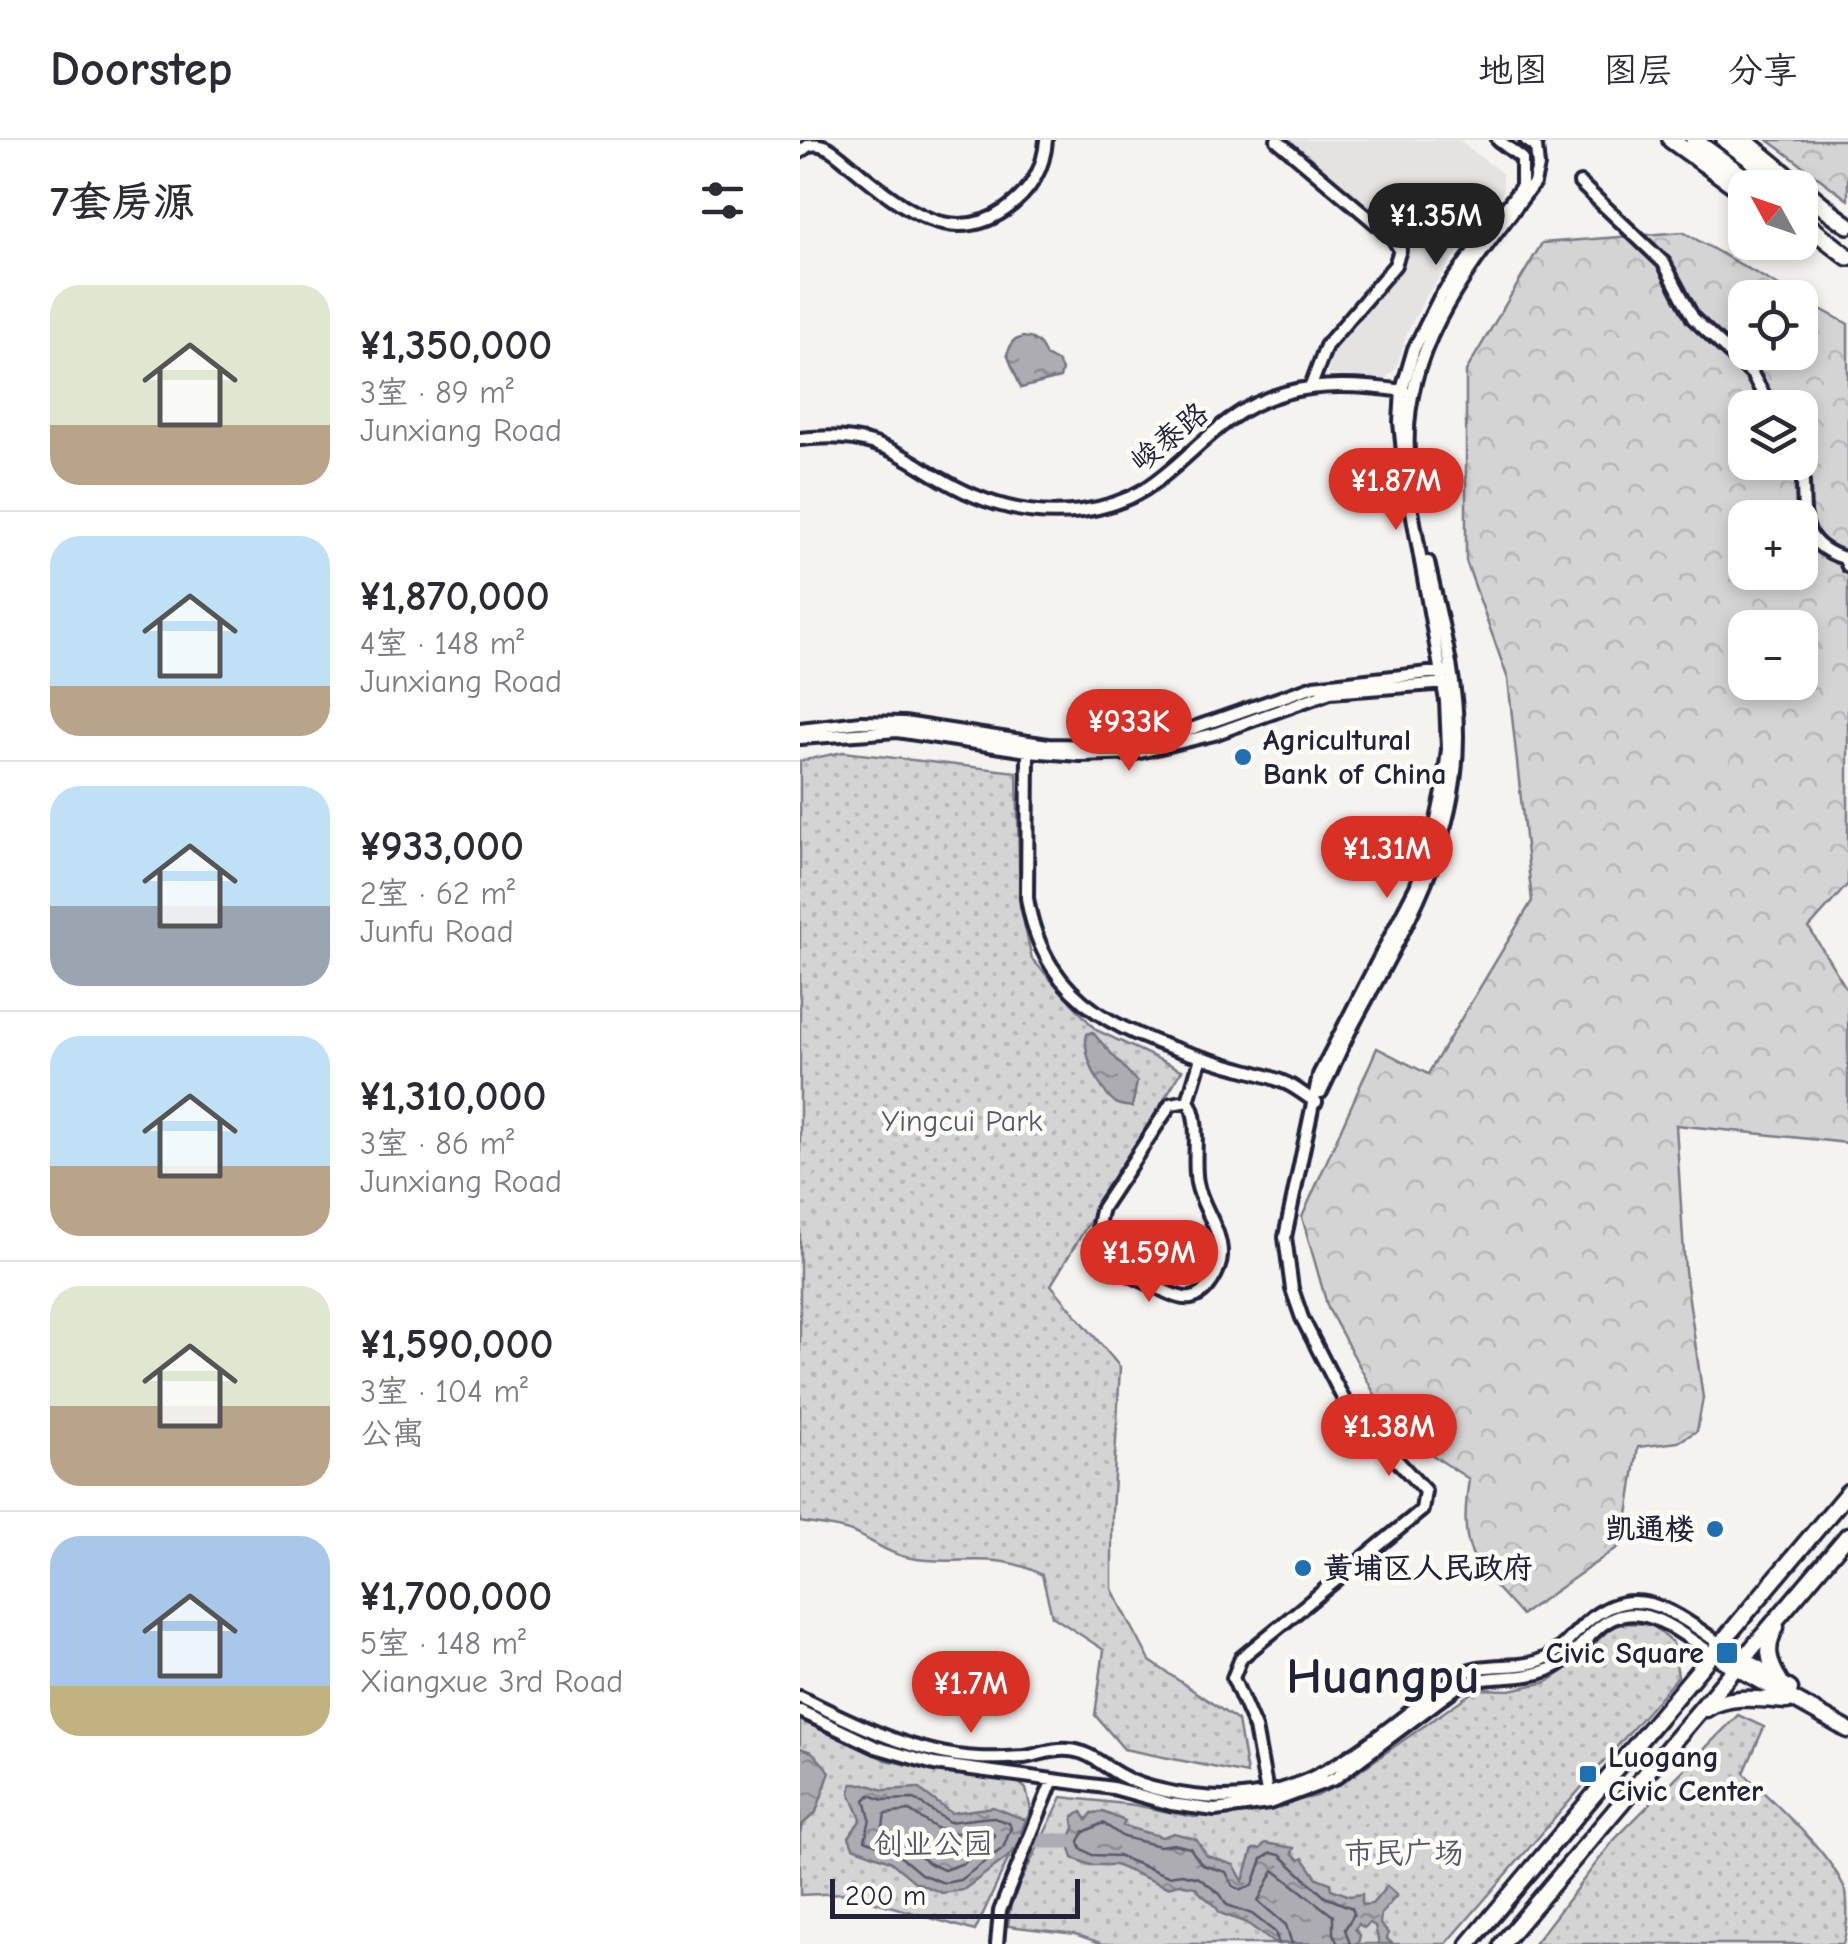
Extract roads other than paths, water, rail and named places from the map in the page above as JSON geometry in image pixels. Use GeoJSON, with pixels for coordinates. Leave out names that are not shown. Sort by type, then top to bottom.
{"type":"FeatureCollection","features":[{"type":"Feature","properties":{"kind":"highway"},"geometry":{"type":"LineString","coordinates":[[1671,140],[1728,181]]}},
{"type":"Feature","properties":{"kind":"highway"},"geometry":{"type":"LineString","coordinates":[[1694,140],[1734,170]]}},
{"type":"Feature","properties":{"kind":"highway"},"geometry":{"type":"LineString","coordinates":[[1724,140],[1767,170]]}},
{"type":"Feature","properties":{"kind":"highway"},"geometry":{"type":"LineString","coordinates":[[1744,140],[1848,225]]}},
{"type":"Feature","properties":{"kind":"highway"},"geometry":{"type":"LineString","coordinates":[[1818,203],[1830,211]]}},
{"type":"Feature","properties":{"kind":"highway"},"geometry":{"type":"LineString","coordinates":[[1818,235],[1848,259]]}},
{"type":"Feature","properties":{"kind":"highway"},"geometry":{"type":"LineString","coordinates":[[1818,240],[1848,259]]}},
{"type":"Feature","properties":{"kind":"main road"},"geometry":{"type":"LineString","coordinates":[[1469,1944],[1848,1492]]}},
{"type":"Feature","properties":{"kind":"main road"},"geometry":{"type":"LineString","coordinates":[[1502,1944],[1848,1535]]}},
{"type":"Feature","properties":{"kind":"main road"},"geometry":{"type":"LineString","coordinates":[[1783,1685],[1770,1662],[1768,1648],[1773,1631],[1788,1609]]}},
{"type":"Feature","properties":{"kind":"main road"},"geometry":{"type":"LineString","coordinates":[[1715,1648],[1793,1701],[1848,1730]]}},
{"type":"Feature","properties":{"kind":"main road"},"geometry":{"type":"LineString","coordinates":[[1739,1664],[1848,1720]]}},
{"type":"Feature","properties":{"kind":"main road"},"geometry":{"type":"LineString","coordinates":[[1690,1724],[1717,1702],[1748,1698],[1793,1701]]}},
{"type":"Feature","properties":{"kind":"street"},"geometry":{"type":"LineString","coordinates":[[800,152],[809,145],[826,146],[906,209],[932,222],[960,225],[996,216],[1025,194],[1040,170],[1046,140]]}},
{"type":"Feature","properties":{"kind":"street"},"geometry":{"type":"LineString","coordinates":[[1277,140],[1394,238],[1400,250],[1396,265],[1326,346],[1311,386]]}},
{"type":"Feature","properties":{"kind":"street"},"geometry":{"type":"LineString","coordinates":[[1268,1798],[1256,1728],[1233,1678],[1241,1658],[1422,1510],[1424,1491],[1347,1406],[1302,1318],[1292,1289],[1285,1237],[1289,1205],[1316,1102],[1355,1019],[1408,924],[1441,846],[1456,768],[1457,733],[1405,472],[1400,422],[1414,350],[1440,297],[1522,186],[1522,158],[1498,140]]}},
{"type":"Feature","properties":{"kind":"street"},"geometry":{"type":"LineString","coordinates":[[1407,391],[1441,313],[1534,183],[1538,166],[1531,144]]}},
{"type":"Feature","properties":{"kind":"street"},"geometry":{"type":"LineString","coordinates":[[1580,184],[1664,263],[1693,318],[1752,374],[1761,390]]}},
{"type":"Feature","properties":{"kind":"street","name":"峻泰路"},"geometry":{"type":"LineString","coordinates":[[800,439],[855,439],[884,447],[975,498],[1049,514],[1117,504],[1148,490],[1230,419],[1272,398],[1311,386],[1348,384],[1407,391]]}},
{"type":"Feature","properties":{"kind":"street"},"geometry":{"type":"LineString","coordinates":[[1801,480],[1804,523],[1822,551],[1844,558],[1848,566]]}},
{"type":"Feature","properties":{"kind":"street"},"geometry":{"type":"LineString","coordinates":[[800,729],[904,722],[1048,744],[1106,746],[1179,734],[1314,686],[1447,677]]}},
{"type":"Feature","properties":{"kind":"street"},"geometry":{"type":"LineString","coordinates":[[800,738],[897,732],[1028,751],[1080,755],[1136,753],[1202,738],[1330,692],[1447,677]]}},
{"type":"Feature","properties":{"kind":"street"},"geometry":{"type":"LineString","coordinates":[[1028,751],[1026,898],[1030,920],[1056,976],[1105,1020],[1150,1042],[1284,1082],[1316,1102]]}},
{"type":"Feature","properties":{"kind":"street"},"geometry":{"type":"LineString","coordinates":[[1188,1101],[1202,1058]]}},
{"type":"Feature","properties":{"kind":"street"},"geometry":{"type":"LineString","coordinates":[[1188,1101],[1195,1111],[1197,1184],[1218,1234],[1221,1253],[1212,1280],[1191,1298],[1118,1270],[1098,1244],[1097,1224],[1102,1208],[1171,1104],[1188,1101]]}},
{"type":"Feature","properties":{"kind":"street"},"geometry":{"type":"LineString","coordinates":[[800,1710],[900,1755],[934,1764],[1113,1788],[1216,1810],[1307,1792],[1353,1768],[1472,1680],[1529,1676],[1558,1666],[1598,1628],[1618,1616],[1650,1615],[1715,1648]]}},
{"type":"Feature","properties":{"kind":"street"},"geometry":{"type":"LineString","coordinates":[[800,1696],[867,1730],[915,1747],[978,1758],[1025,1757],[1067,1749],[1088,1754],[1124,1778],[1164,1791],[1214,1798],[1268,1798]]}},
{"type":"Feature","properties":{"kind":"street"},"geometry":{"type":"LineString","coordinates":[[998,1944],[1000,1911],[1052,1782]]}},
{"type":"Feature","properties":{"kind":"water"},"geometry":{"type":"Polygon","coordinates":[[[1023,337],[1035,340],[1046,356],[1058,362],[1060,378],[1021,388],[1007,354],[1013,341],[1023,337]]]}},
{"type":"Feature","properties":{"kind":"water"},"geometry":{"type":"Polygon","coordinates":[[[1092,1032],[1137,1082],[1132,1107],[1116,1103],[1098,1081],[1087,1051],[1087,1034],[1092,1032]]]}},
{"type":"Feature","properties":{"kind":"water"},"geometry":{"type":"Polygon","coordinates":[[[800,1748],[812,1752],[830,1772],[816,1812],[802,1825],[800,1833],[800,1748]]]}},
{"type":"Feature","properties":{"kind":"water"},"geometry":{"type":"Polygon","coordinates":[[[852,1784],[884,1790],[918,1788],[951,1813],[993,1807],[1026,1820],[1012,1854],[963,1890],[942,1893],[915,1882],[890,1861],[853,1847],[849,1837],[861,1819],[850,1793],[852,1784]]]}},
{"type":"Feature","properties":{"kind":"water"},"geometry":{"type":"Polygon","coordinates":[[[1082,1812],[1087,1820],[1092,1813],[1103,1812],[1125,1821],[1123,1826],[1162,1837],[1174,1833],[1196,1839],[1207,1856],[1234,1865],[1243,1881],[1253,1849],[1260,1849],[1265,1843],[1294,1848],[1292,1853],[1299,1860],[1303,1858],[1317,1878],[1330,1883],[1331,1889],[1350,1896],[1362,1894],[1362,1905],[1372,1904],[1387,1886],[1397,1895],[1381,1914],[1380,1924],[1393,1944],[1379,1944],[1375,1926],[1370,1923],[1364,1928],[1359,1924],[1355,1929],[1360,1935],[1358,1944],[1274,1943],[1247,1923],[1220,1913],[1195,1887],[1167,1887],[1115,1865],[1090,1865],[1073,1858],[1068,1841],[1074,1828],[1073,1817],[1082,1812]]]}},
{"type":"Feature","properties":{"kind":"waterway"},"geometry":{"type":"LineString","coordinates":[[1017,1841],[1068,1841]]}},
{"type":"Feature","properties":{"kind":"tram line"},"geometry":{"type":"LineString","coordinates":[[1479,1944],[1848,1506]]}},
{"type":"Feature","properties":{"kind":"place","name":"Agricultural Bank of China"},"geometry":{"type":"Point","coordinates":[1243,757]}},
{"type":"Feature","properties":{"kind":"place","name":"凯通楼"},"geometry":{"type":"Point","coordinates":[1715,1529]}},
{"type":"Feature","properties":{"kind":"place","name":"黄埔区人民政府"},"geometry":{"type":"Point","coordinates":[1303,1568]}},
{"type":"Feature","properties":{"kind":"place","name":"Civic Square"},"geometry":{"type":"Point","coordinates":[1727,1653]}},
{"type":"Feature","properties":{"kind":"place","name":"Luogang Civic Center"},"geometry":{"type":"Point","coordinates":[1588,1774]}},
{"type":"Feature","properties":{"kind":"district","name":"Huangpu"},"geometry":{"type":"Point","coordinates":[1383,1675]}},
{"type":"Feature","properties":{"kind":"park label","name":"Yingcui Park"},"geometry":{"type":"Point","coordinates":[962,1121]}},
{"type":"Feature","properties":{"kind":"park label","name":"创业公园"},"geometry":{"type":"Point","coordinates":[933,1844]}},
{"type":"Feature","properties":{"kind":"park label","name":"市民广场"},"geometry":{"type":"Point","coordinates":[1404,1853]}}]}
